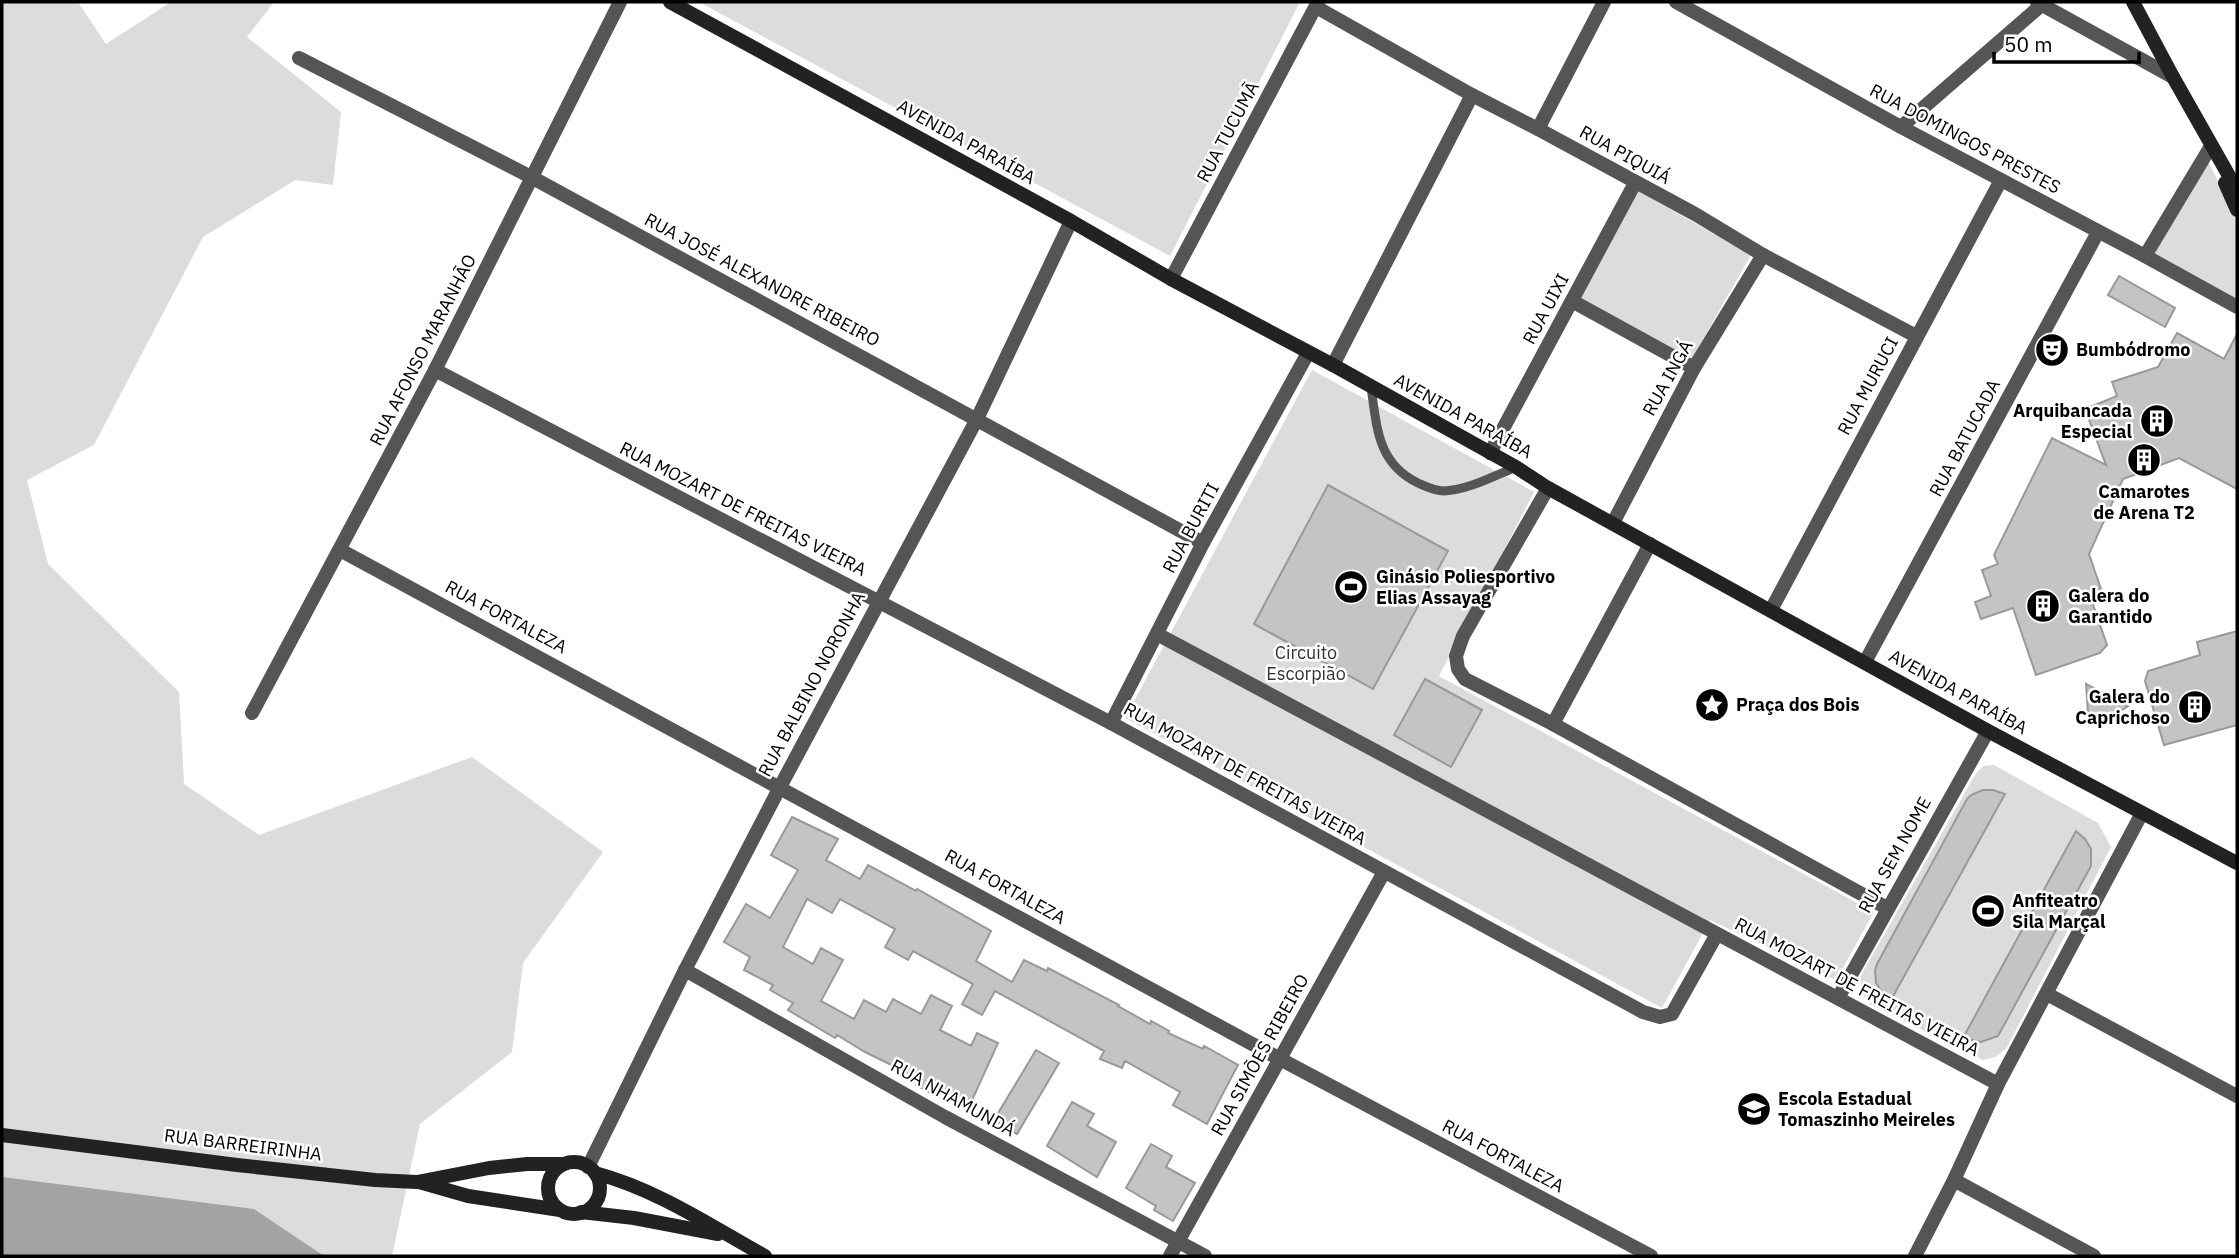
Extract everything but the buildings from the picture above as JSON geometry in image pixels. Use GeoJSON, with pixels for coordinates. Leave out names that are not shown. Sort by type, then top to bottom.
{"type":"FeatureCollection","features":[{"type":"Feature","properties":{"kind":"street","name":"RUA AFONSO MARANHÃO"},"geometry":{"type":"LineString","coordinates":[[252,713],[435,370],[620,2]]}},
{"type":"Feature","properties":{"kind":"street","name":"AVENIDA PARAÍBA"},"geometry":{"type":"LineString","coordinates":[[670,2],[1071,221],[1171,279],[1333,365],[1988,731],[2237,863]]}},
{"type":"Feature","properties":{"kind":"street"},"geometry":{"type":"LineString","coordinates":[[1538,129],[1604,2]]}},
{"type":"Feature","properties":{"kind":"street","name":"RUA DOMINGOS PRESTES"},"geometry":{"type":"LineString","coordinates":[[1676,2],[1901,127],[2237,307]]}},
{"type":"Feature","properties":{"kind":"street"},"geometry":{"type":"LineString","coordinates":[[2133,2],[2172,77],[2237,190]]}},
{"type":"Feature","properties":{"kind":"street"},"geometry":{"type":"LineString","coordinates":[[1901,127],[2041,3],[2172,77]]}},
{"type":"Feature","properties":{"kind":"street","name":"RUA PIQUIÁ"},"geometry":{"type":"LineString","coordinates":[[1317,5],[1472,96],[1538,129],[1695,214],[1763,255],[1916,336]]}},
{"type":"Feature","properties":{"kind":"street","name":"RUA TUCUMÃ"},"geometry":{"type":"LineString","coordinates":[[1171,279],[1317,5]]}},
{"type":"Feature","properties":{"kind":"street","name":"RUA JOSÉ ALEXANDRE RIBEIRO"},"geometry":{"type":"LineString","coordinates":[[299,58],[533,178],[1203,543]]}},
{"type":"Feature","properties":{"kind":"street"},"geometry":{"type":"LineString","coordinates":[[1333,365],[1472,96]]}},
{"type":"Feature","properties":{"kind":"street"},"geometry":{"type":"LineString","coordinates":[[2211,146],[2237,210]]}},
{"type":"Feature","properties":{"kind":"street"},"geometry":{"type":"LineString","coordinates":[[2145,256],[2211,146]]}},
{"type":"Feature","properties":{"kind":"street","name":"RUA MURUCI"},"geometry":{"type":"LineString","coordinates":[[1771,610],[2001,180]]}},
{"type":"Feature","properties":{"kind":"street","name":"RUA UIXI"},"geometry":{"type":"LineString","coordinates":[[1490,453],[1635,183]]}},
{"type":"Feature","properties":{"kind":"street","name":"RUA BALBINO NORONHA"},"geometry":{"type":"LineString","coordinates":[[592,1170],[685,970],[878,601],[977,419],[1071,221]]}},
{"type":"Feature","properties":{"kind":"street","name":"RUA BATUCADA"},"geometry":{"type":"LineString","coordinates":[[1866,662],[2098,232]]}},
{"type":"Feature","properties":{"kind":"street","name":"RUA INGÁ"},"geometry":{"type":"LineString","coordinates":[[1613,523],[1694,368],[1763,255]]}},
{"type":"Feature","properties":{"kind":"street"},"geometry":{"type":"LineString","coordinates":[[1572,301],[1694,368]]}},
{"type":"Feature","properties":{"kind":"street","name":"RUA BURITI"},"geometry":{"type":"LineString","coordinates":[[1111,723],[1203,543],[1308,353]]}},
{"type":"Feature","properties":{"kind":"street","name":"RUA MOZART DE FREITAS VIEIRA"},"geometry":{"type":"LineString","coordinates":[[435,370],[1111,723],[1651,1015],[1669,1016],[1675,1012],[1717,934],[1998,1084]]}},
{"type":"Feature","properties":{"kind":"street"},"geometry":{"type":"LineString","coordinates":[[1549,488],[1460,643],[1456,656],[1458,669],[1465,679],[1553,724],[1887,908]]}},
{"type":"Feature","properties":{"kind":"street"},"geometry":{"type":"LineString","coordinates":[[1553,724],[1650,544]]}},
{"type":"Feature","properties":{"kind":"street","name":"RUA FORTALEZA"},"geometry":{"type":"LineString","coordinates":[[340,550],[1280,1059],[1651,1256]]}},
{"type":"Feature","properties":{"kind":"street"},"geometry":{"type":"LineString","coordinates":[[1157,634],[1717,934]]}},
{"type":"Feature","properties":{"kind":"street","name":"RUA SEM NOME"},"geometry":{"type":"LineString","coordinates":[[1838,999],[1988,731]]}},
{"type":"Feature","properties":{"kind":"street"},"geometry":{"type":"LineString","coordinates":[[1915,1256],[1998,1084],[2141,813]]}},
{"type":"Feature","properties":{"kind":"street","name":"RUA SIMÕES RIBEIRO"},"geometry":{"type":"LineString","coordinates":[[1170,1256],[1384,872]]}},
{"type":"Feature","properties":{"kind":"street","name":"RUA NHAMUNDÁ"},"geometry":{"type":"LineString","coordinates":[[685,970],[945,1117],[1205,1256]]}},
{"type":"Feature","properties":{"kind":"street"},"geometry":{"type":"LineString","coordinates":[[2047,994],[2237,1096]]}},
{"type":"Feature","properties":{"kind":"street","name":"RUA BARREIRINHA"},"geometry":{"type":"LineString","coordinates":[[2,1135],[237,1165],[418,1182],[477,1198],[570,1213],[634,1218],[730,1237]]}},
{"type":"Feature","properties":{"kind":"street","name":"RUA BARREIRINHA"},"geometry":{"type":"LineString","coordinates":[[418,1182],[489,1168],[580,1163],[645,1189],[765,1256]]}},
{"type":"Feature","properties":{"kind":"street"},"geometry":{"type":"LineString","coordinates":[[560,1210],[552,1202],[548,1192],[554,1171],[562,1164]]}},
{"type":"Feature","properties":{"kind":"street"},"geometry":{"type":"LineString","coordinates":[[581,1212],[590,1208],[599,1191],[599,1182],[592,1170]]}},
{"type":"Feature","properties":{"kind":"street"},"geometry":{"type":"LineString","coordinates":[[1954,1180],[2094,1256]]}},
{"type":"Feature","properties":{"kind":"lane"},"geometry":{"type":"LineString","coordinates":[[1371,387],[1384,450],[1393,465],[1410,478],[1431,489],[1448,490],[1516,467]]}},
{"type":"Feature","properties":{"kind":"green space"},"geometry":{"type":"Polygon","coordinates":[[[2,2],[78,2],[106,44],[171,2],[274,2],[247,37],[341,112],[333,185],[295,180],[203,237],[94,445],[27,480],[48,564],[179,692],[184,784],[259,835],[472,757],[603,852],[523,963],[512,1052],[420,1124],[392,1256],[2,1256],[2,2]]]}},
{"type":"Feature","properties":{"kind":"green space"},"geometry":{"type":"Polygon","coordinates":[[[699,2],[1300,2],[1170,256],[699,2]]]}},
{"type":"Feature","properties":{"kind":"green space"},"geometry":{"type":"Polygon","coordinates":[[[2208,161],[2237,220],[2237,305],[2152,256],[2208,161]]]}},
{"type":"Feature","properties":{"kind":"green space"},"geometry":{"type":"Polygon","coordinates":[[[1638,191],[1751,255],[1692,358],[1577,299],[1638,191]]]}},
{"type":"Feature","properties":{"kind":"green space","name":"Circuito Escorpião"},"geometry":{"type":"Polygon","coordinates":[[[1312,370],[1534,492],[1439,676],[1874,912],[1836,980],[1710,920],[1662,1008],[1125,718],[1312,370]]]}},
{"type":"Feature","properties":{"kind":"green space","name":"Anfiteatro Sila Marçal"},"geometry":{"type":"Polygon","coordinates":[[[1994,765],[2098,823],[2111,847],[2006,1049],[1995,1057],[1983,1060],[1870,1004],[1861,992],[1861,975],[1975,775],[1983,766],[1994,765]]]}},
{"type":"Feature","properties":{"kind":"shaded area"},"geometry":{"type":"Polygon","coordinates":[[[2,1177],[254,1209],[324,1256],[2,1256],[2,1177]]]}},
{"type":"Feature","properties":{"kind":"place","name":"Bumbódromo"},"geometry":{"type":"Point","coordinates":[2052,350]}},
{"type":"Feature","properties":{"kind":"place","name":"Arquibancada Especial"},"geometry":{"type":"Point","coordinates":[2157,421]}},
{"type":"Feature","properties":{"kind":"place","name":"Camarotes de Arena T2"},"geometry":{"type":"Point","coordinates":[2144,460]}},
{"type":"Feature","properties":{"kind":"place","name":"Ginásio Poliesportivo Elias Assayag"},"geometry":{"type":"Point","coordinates":[1351,587]}},
{"type":"Feature","properties":{"kind":"place","name":"Galera do Garantido"},"geometry":{"type":"Point","coordinates":[2043,606]}},
{"type":"Feature","properties":{"kind":"place","name":"Praça dos Bois"},"geometry":{"type":"Point","coordinates":[1712,705]}},
{"type":"Feature","properties":{"kind":"place","name":"Galera do Caprichoso"},"geometry":{"type":"Point","coordinates":[2195,707]}},
{"type":"Feature","properties":{"kind":"place","name":"Anfiteatro Sila Marçal"},"geometry":{"type":"Point","coordinates":[1988,911]}},
{"type":"Feature","properties":{"kind":"place","name":"Escola Estadual Tomaszinho Meireles"},"geometry":{"type":"Point","coordinates":[1754,1109]}}]}
